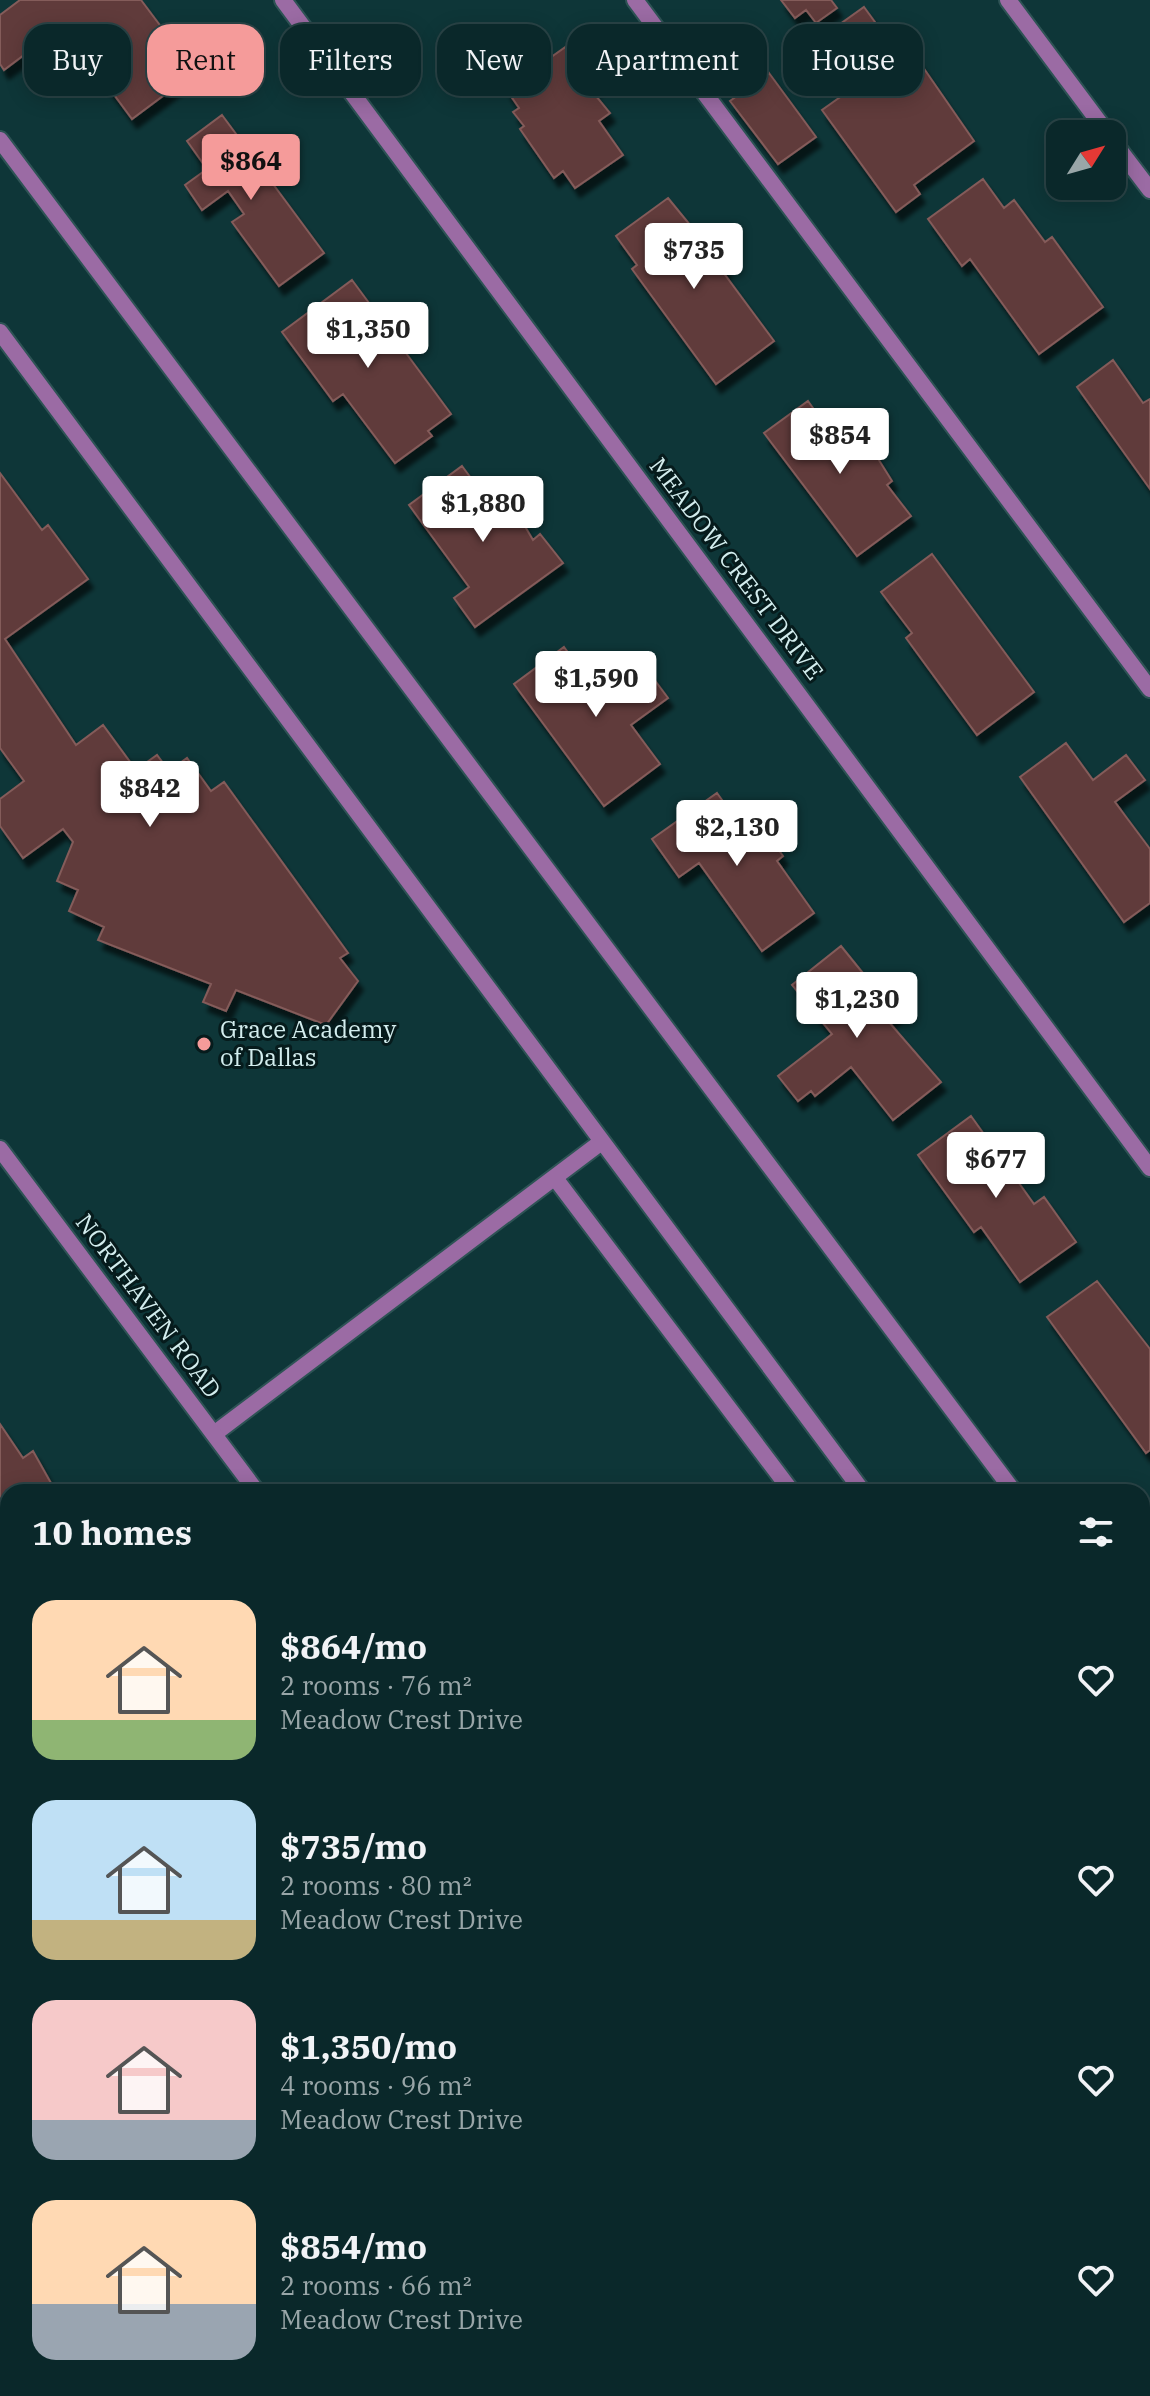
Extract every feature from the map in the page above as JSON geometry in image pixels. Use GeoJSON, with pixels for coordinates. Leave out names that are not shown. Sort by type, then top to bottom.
{"type":"FeatureCollection","features":[{"type":"Feature","properties":{"kind":"street","name":"MEADOW CREST DRIVE"},"geometry":{"type":"LineString","coordinates":[[283,0],[1150,1168]]}},
{"type":"Feature","properties":{"kind":"street"},"geometry":{"type":"LineString","coordinates":[[635,0],[1150,689]]}},
{"type":"Feature","properties":{"kind":"street"},"geometry":{"type":"LineString","coordinates":[[1008,0],[1098,120]]}},
{"type":"Feature","properties":{"kind":"street"},"geometry":{"type":"LineString","coordinates":[[0,140],[1008,1484]]}},
{"type":"Feature","properties":{"kind":"street"},"geometry":{"type":"LineString","coordinates":[[1126,158],[1150,190]]}},
{"type":"Feature","properties":{"kind":"street"},"geometry":{"type":"LineString","coordinates":[[0,332],[600,1143],[857,1484]]}},
{"type":"Feature","properties":{"kind":"street"},"geometry":{"type":"LineString","coordinates":[[214,1434],[600,1143]]}},
{"type":"Feature","properties":{"kind":"street","name":"NORTHAVEN ROAD"},"geometry":{"type":"LineString","coordinates":[[0,1149],[251,1484]]}},
{"type":"Feature","properties":{"kind":"street"},"geometry":{"type":"LineString","coordinates":[[555,1178],[786,1484]]}},
{"type":"Feature","properties":{"kind":"building"},"geometry":{"type":"Polygon","coordinates":[[[20,0],[141,0],[159,24],[147,24],[147,96],[163,96],[132,119],[115,96],[131,96],[131,24],[24,24],[24,55],[4,70],[0,64],[0,15],[20,0]]]}},
{"type":"Feature","properties":{"kind":"building"},"geometry":{"type":"Polygon","coordinates":[[[781,0],[831,0],[837,8],[816,23],[806,10],[795,18],[781,0]]]}},
{"type":"Feature","properties":{"kind":"building"},"geometry":{"type":"Polygon","coordinates":[[[864,7],[876,24],[840,24],[864,7]]]}},
{"type":"Feature","properties":{"kind":"building"},"geometry":{"type":"Polygon","coordinates":[[[567,46],[567,96],[596,96],[610,113],[599,121],[623,155],[575,188],[563,171],[554,178],[520,129],[524,126],[513,112],[519,108],[511,96],[551,96],[551,57],[567,46]]]}},
{"type":"Feature","properties":{"kind":"building"},"geometry":{"type":"Polygon","coordinates":[[[923,67],[974,141],[914,185],[920,194],[896,212],[822,110],[842,96],[923,96],[923,67]]]}},
{"type":"Feature","properties":{"kind":"building"},"geometry":{"type":"Polygon","coordinates":[[[769,73],[816,137],[778,164],[730,101],[737,96],[767,96],[769,73]]]}},
{"type":"Feature","properties":{"kind":"building"},"geometry":{"type":"Polygon","coordinates":[[[222,115],[324,253],[279,286],[232,222],[244,214],[228,191],[202,210],[185,185],[207,169],[187,141],[222,115]]]}},
{"type":"Feature","properties":{"kind":"building"},"geometry":{"type":"Polygon","coordinates":[[[983,179],[1004,208],[1014,200],[1045,242],[1052,237],[1103,307],[1039,354],[970,259],[962,266],[928,219],[983,179]]]}},
{"type":"Feature","properties":{"kind":"building"},"geometry":{"type":"Polygon","coordinates":[[[668,198],[726,269],[723,272],[774,341],[716,384],[632,269],[637,265],[616,236],[668,198]]]}},
{"type":"Feature","properties":{"kind":"building"},"geometry":{"type":"Polygon","coordinates":[[[352,280],[451,414],[428,431],[432,436],[395,463],[343,394],[333,401],[282,332],[352,280]]]}},
{"type":"Feature","properties":{"kind":"building"},"geometry":{"type":"Polygon","coordinates":[[[1113,360],[1143,403],[1150,399],[1150,489],[1077,387],[1113,360]]]}},
{"type":"Feature","properties":{"kind":"building"},"geometry":{"type":"Polygon","coordinates":[[[808,401],[830,432],[848,418],[892,481],[887,485],[911,516],[857,556],[764,433],[808,401]]]}},
{"type":"Feature","properties":{"kind":"building"},"geometry":{"type":"Polygon","coordinates":[[[462,466],[482,493],[488,489],[501,508],[510,501],[533,540],[540,534],[563,563],[475,627],[454,598],[469,587],[409,505],[462,466]]]}},
{"type":"Feature","properties":{"kind":"building"},"geometry":{"type":"Polygon","coordinates":[[[0,473],[42,530],[48,525],[88,579],[5,639],[76,745],[103,725],[136,770],[157,755],[169,771],[187,758],[211,791],[224,782],[348,953],[340,958],[358,981],[326,1025],[236,990],[226,1011],[203,1002],[211,984],[98,940],[104,927],[69,911],[78,890],[57,881],[73,842],[63,829],[23,858],[0,826],[0,799],[24,781],[0,748],[0,473]]]}},
{"type":"Feature","properties":{"kind":"building"},"geometry":{"type":"Polygon","coordinates":[[[932,554],[1034,692],[977,735],[906,638],[912,633],[881,592],[932,554]]]}},
{"type":"Feature","properties":{"kind":"building"},"geometry":{"type":"Polygon","coordinates":[[[564,647],[592,685],[635,654],[668,698],[631,725],[660,764],[604,806],[514,684],[564,647]]]}},
{"type":"Feature","properties":{"kind":"building"},"geometry":{"type":"Polygon","coordinates":[[[1066,743],[1093,780],[1126,755],[1145,780],[1115,802],[1150,849],[1150,903],[1124,922],[1020,777],[1066,743]]]}},
{"type":"Feature","properties":{"kind":"building"},"geometry":{"type":"Polygon","coordinates":[[[717,793],[735,818],[743,813],[757,833],[763,828],[783,856],[777,861],[814,913],[762,951],[699,863],[679,877],[652,839],[717,793]]]}},
{"type":"Feature","properties":{"kind":"building"},"geometry":{"type":"Polygon","coordinates":[[[841,946],[896,1014],[888,1021],[941,1082],[893,1120],[851,1067],[815,1096],[811,1091],[798,1101],[778,1076],[832,1034],[792,985],[841,946]]]}},
{"type":"Feature","properties":{"kind":"building"},"geometry":{"type":"Polygon","coordinates":[[[971,1116],[1034,1204],[1044,1197],[1076,1242],[1020,1282],[981,1227],[974,1232],[918,1155],[971,1116]]]}},
{"type":"Feature","properties":{"kind":"building"},"geometry":{"type":"Polygon","coordinates":[[[1097,1281],[1150,1349],[1150,1450],[1146,1453],[1047,1317],[1097,1281]]]}},
{"type":"Feature","properties":{"kind":"building"},"geometry":{"type":"Polygon","coordinates":[[[0,1424],[23,1458],[33,1451],[52,1484],[0,1484],[0,1424]]]}},
{"type":"Feature","properties":{"kind":"place","name":"Grace Academy of Dallas"},"geometry":{"type":"Point","coordinates":[204,1044]}}]}
